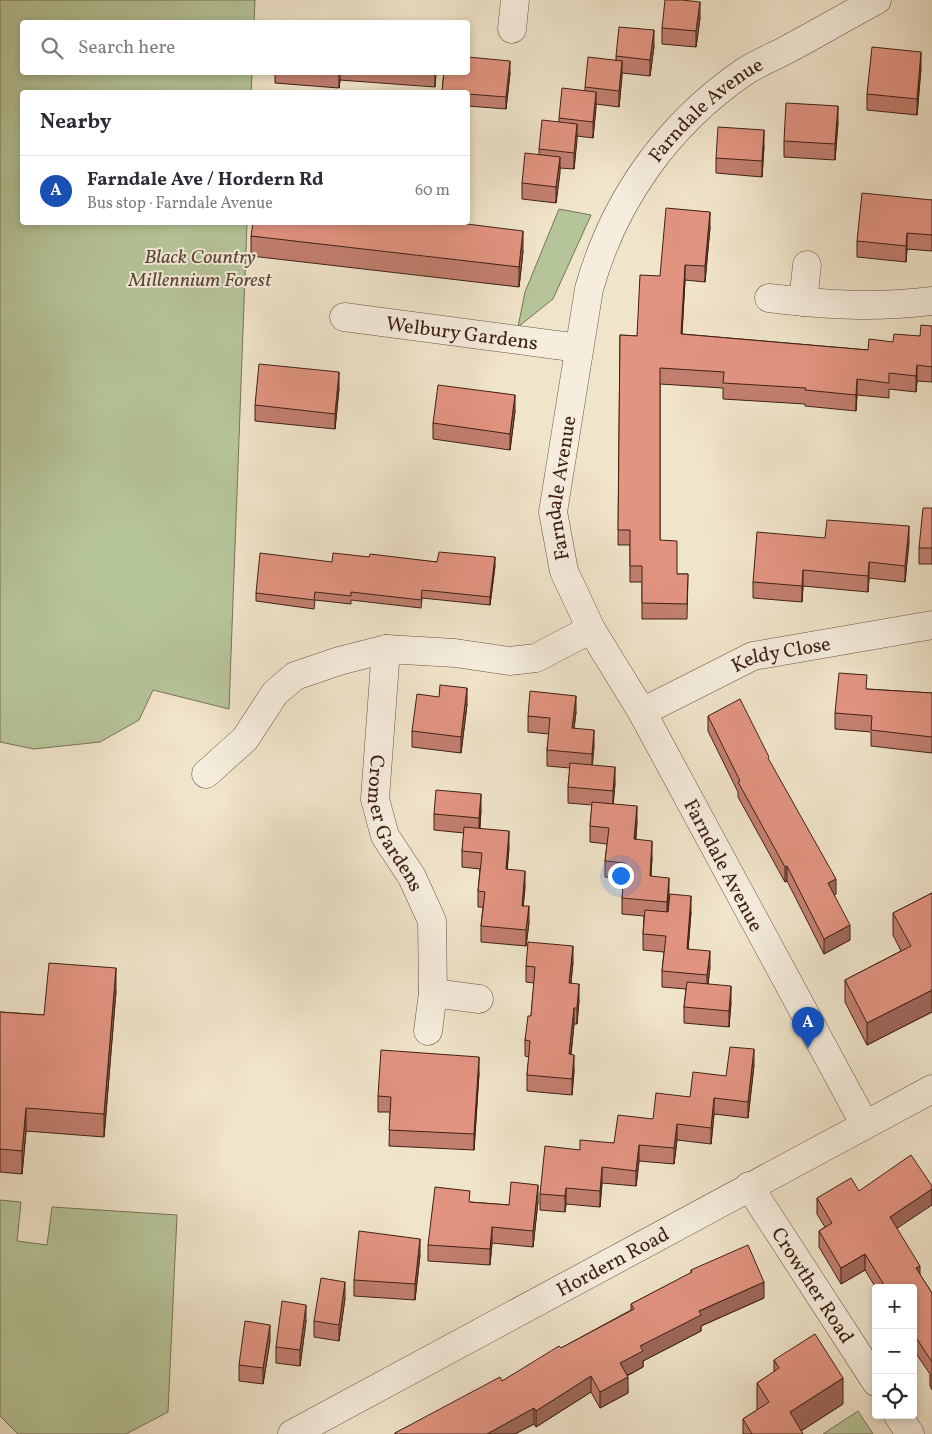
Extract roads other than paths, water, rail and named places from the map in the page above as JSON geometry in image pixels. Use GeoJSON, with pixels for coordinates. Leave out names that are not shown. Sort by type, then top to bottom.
{"type":"FeatureCollection","features":[{"type":"Feature","properties":{"kind":"street"},"geometry":{"type":"LineString","coordinates":[[512,29],[516,0]]}},
{"type":"Feature","properties":{"kind":"street","name":"Farndale Avenue"},"geometry":{"type":"LineString","coordinates":[[865,1125],[642,712],[591,630],[564,571],[553,512],[589,289],[598,255],[613,220],[642,171],[673,134],[703,105],[745,72],[877,0]]}},
{"type":"Feature","properties":{"kind":"street"},"geometry":{"type":"LineString","coordinates":[[803,302],[807,265]]}},
{"type":"Feature","properties":{"kind":"street"},"geometry":{"type":"LineString","coordinates":[[769,298],[843,306],[888,306],[932,301]]}},
{"type":"Feature","properties":{"kind":"street","name":"Welbury Gardens"},"geometry":{"type":"LineString","coordinates":[[344,317],[579,348]]}},
{"type":"Feature","properties":{"kind":"street","name":"Keldy Close"},"geometry":{"type":"LineString","coordinates":[[642,712],[753,656],[932,625]]}},
{"type":"Feature","properties":{"kind":"street"},"geometry":{"type":"LineString","coordinates":[[206,774],[245,739],[275,693],[294,676],[339,661],[386,649],[456,653],[508,661],[536,658],[591,630]]}},
{"type":"Feature","properties":{"kind":"street","name":"Cromer Gardens"},"geometry":{"type":"LineString","coordinates":[[386,649],[375,799],[385,836],[412,877],[432,921],[433,993],[428,1031]]}},
{"type":"Feature","properties":{"kind":"street"},"geometry":{"type":"LineString","coordinates":[[433,993],[479,999]]}},
{"type":"Feature","properties":{"kind":"street","name":"Hordern Road"},"geometry":{"type":"LineString","coordinates":[[292,1434],[932,1089]]}},
{"type":"Feature","properties":{"kind":"street","name":"Crowther Road"},"geometry":{"type":"LineString","coordinates":[[749,1186],[872,1376]]}},
{"type":"Feature","properties":{"kind":"street"},"geometry":{"type":"LineString","coordinates":[[901,1419],[910,1434]]}},
{"type":"Feature","properties":{"kind":"place","name":"Farndale Ave / Hordern Rd"},"geometry":{"type":"Point","coordinates":[808,1048]}},
{"type":"Feature","properties":{"kind":"park label","name":"Black Country Millennium Forest"},"geometry":{"type":"Point","coordinates":[200,268]}}]}
